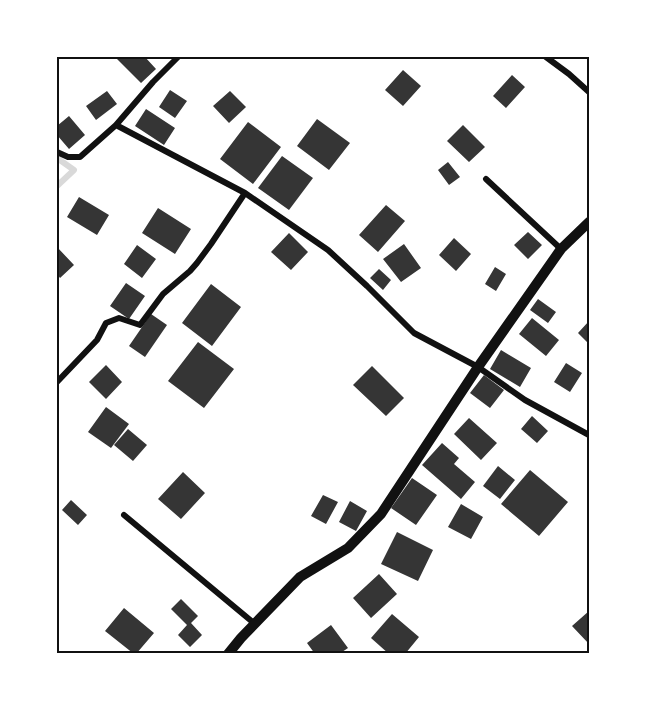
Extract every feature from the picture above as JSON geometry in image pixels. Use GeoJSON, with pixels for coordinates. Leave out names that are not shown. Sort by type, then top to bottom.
{"type":"FeatureCollection","features":[{"type":"Feature","properties":{"kind":"street"},"geometry":{"type":"LineString","coordinates":[[57,152],[68,157],[80,157],[116,125],[178,57]]}},
{"type":"Feature","properties":{"kind":"street"},"geometry":{"type":"LineString","coordinates":[[546,57],[589,92]]}},
{"type":"Feature","properties":{"kind":"street"},"geometry":{"type":"LineString","coordinates":[[116,125],[245,193],[328,250],[414,333],[478,367],[525,400],[589,435]]}},
{"type":"Feature","properties":{"kind":"street"},"geometry":{"type":"LineString","coordinates":[[486,179],[561,249]]}},
{"type":"Feature","properties":{"kind":"street"},"geometry":{"type":"LineString","coordinates":[[57,382],[97,340],[106,323],[119,318],[140,325],[163,294],[190,271],[212,244],[245,193]]}},
{"type":"Feature","properties":{"kind":"street"},"geometry":{"type":"LineString","coordinates":[[228,654],[300,577],[348,548],[381,514],[478,367],[561,249],[589,222]]}},
{"type":"Feature","properties":{"kind":"street"},"geometry":{"type":"LineString","coordinates":[[124,515],[255,624]]}},
{"type":"Feature","properties":{"kind":"building"},"geometry":{"type":"Polygon","coordinates":[[[115,57],[145,57],[156,69],[141,83],[115,57]]]}},
{"type":"Feature","properties":{"kind":"building"},"geometry":{"type":"Polygon","coordinates":[[[403,70],[421,86],[403,106],[385,90],[403,70]]]}},
{"type":"Feature","properties":{"kind":"building"},"geometry":{"type":"Polygon","coordinates":[[[512,75],[525,87],[506,108],[493,96],[512,75]]]}},
{"type":"Feature","properties":{"kind":"building"},"geometry":{"type":"Polygon","coordinates":[[[170,90],[187,101],[175,118],[159,107],[170,90]]]}},
{"type":"Feature","properties":{"kind":"building"},"geometry":{"type":"Polygon","coordinates":[[[107,91],[117,104],[96,120],[86,106],[107,91]]]}},
{"type":"Feature","properties":{"kind":"building"},"geometry":{"type":"Polygon","coordinates":[[[230,91],[246,107],[229,123],[213,106],[230,91]]]}},
{"type":"Feature","properties":{"kind":"building"},"geometry":{"type":"Polygon","coordinates":[[[146,109],[175,128],[164,145],[135,126],[146,109]]]}},
{"type":"Feature","properties":{"kind":"building"},"geometry":{"type":"Polygon","coordinates":[[[69,116],[85,135],[69,149],[57,135],[57,126],[69,116]]]}},
{"type":"Feature","properties":{"kind":"building"},"geometry":{"type":"Polygon","coordinates":[[[317,119],[350,143],[329,170],[297,146],[317,119]]]}},
{"type":"Feature","properties":{"kind":"building"},"geometry":{"type":"Polygon","coordinates":[[[248,122],[281,147],[253,184],[220,159],[248,122]]]}},
{"type":"Feature","properties":{"kind":"building"},"geometry":{"type":"Polygon","coordinates":[[[463,125],[485,147],[469,162],[447,141],[463,125]]]}},
{"type":"Feature","properties":{"kind":"building"},"geometry":{"type":"Polygon","coordinates":[[[282,156],[313,178],[289,210],[258,188],[282,156]]]}},
{"type":"Feature","properties":{"kind":"building"},"geometry":{"type":"Polygon","coordinates":[[[448,162],[460,177],[449,185],[438,170],[448,162]]]}},
{"type":"Feature","properties":{"kind":"building"},"geometry":{"type":"Polygon","coordinates":[[[79,197],[109,215],[97,235],[67,217],[79,197]]]}},
{"type":"Feature","properties":{"kind":"building"},"geometry":{"type":"Polygon","coordinates":[[[386,205],[405,221],[378,252],[359,235],[386,205]]]}},
{"type":"Feature","properties":{"kind":"building"},"geometry":{"type":"Polygon","coordinates":[[[158,208],[191,229],[175,254],[142,233],[158,208]]]}},
{"type":"Feature","properties":{"kind":"building"},"geometry":{"type":"Polygon","coordinates":[[[528,232],[542,245],[528,259],[514,245],[528,232]]]}},
{"type":"Feature","properties":{"kind":"building"},"geometry":{"type":"Polygon","coordinates":[[[289,233],[308,252],[291,270],[271,252],[289,233]]]}},
{"type":"Feature","properties":{"kind":"building"},"geometry":{"type":"Polygon","coordinates":[[[454,238],[471,254],[456,271],[439,255],[454,238]]]}},
{"type":"Feature","properties":{"kind":"building"},"geometry":{"type":"Polygon","coordinates":[[[404,244],[421,268],[401,282],[383,259],[404,244]]]}},
{"type":"Feature","properties":{"kind":"building"},"geometry":{"type":"Polygon","coordinates":[[[137,245],[156,259],[142,278],[124,264],[137,245]]]}},
{"type":"Feature","properties":{"kind":"building"},"geometry":{"type":"Polygon","coordinates":[[[57,247],[74,265],[60,278],[57,274],[57,247]]]}},
{"type":"Feature","properties":{"kind":"building"},"geometry":{"type":"Polygon","coordinates":[[[495,267],[506,274],[496,291],[485,284],[495,267]]]}},
{"type":"Feature","properties":{"kind":"building"},"geometry":{"type":"Polygon","coordinates":[[[379,269],[391,280],[383,290],[370,278],[379,269]]]}},
{"type":"Feature","properties":{"kind":"building"},"geometry":{"type":"Polygon","coordinates":[[[126,283],[145,296],[129,319],[110,306],[126,283]]]}},
{"type":"Feature","properties":{"kind":"building"},"geometry":{"type":"Polygon","coordinates":[[[211,284],[241,307],[212,346],[182,323],[211,284]]]}},
{"type":"Feature","properties":{"kind":"building"},"geometry":{"type":"Polygon","coordinates":[[[538,299],[556,312],[548,323],[530,310],[538,299]]]}},
{"type":"Feature","properties":{"kind":"building"},"geometry":{"type":"Polygon","coordinates":[[[151,314],[167,325],[145,357],[129,346],[151,314]]]}},
{"type":"Feature","properties":{"kind":"building"},"geometry":{"type":"Polygon","coordinates":[[[532,318],[559,340],[546,356],[519,334],[532,318]]]}},
{"type":"Feature","properties":{"kind":"building"},"geometry":{"type":"Polygon","coordinates":[[[589,321],[589,344],[578,333],[589,321]]]}},
{"type":"Feature","properties":{"kind":"building"},"geometry":{"type":"Polygon","coordinates":[[[198,342],[234,369],[204,408],[168,381],[198,342]]]}},
{"type":"Feature","properties":{"kind":"building"},"geometry":{"type":"Polygon","coordinates":[[[501,350],[531,368],[520,387],[490,369],[501,350]]]}},
{"type":"Feature","properties":{"kind":"building"},"geometry":{"type":"Polygon","coordinates":[[[566,363],[582,373],[570,392],[554,382],[566,363]]]}},
{"type":"Feature","properties":{"kind":"building"},"geometry":{"type":"Polygon","coordinates":[[[106,365],[122,382],[106,399],[89,382],[106,365]]]}},
{"type":"Feature","properties":{"kind":"building"},"geometry":{"type":"Polygon","coordinates":[[[372,366],[404,398],[386,416],[353,385],[372,366]]]}},
{"type":"Feature","properties":{"kind":"building"},"geometry":{"type":"Polygon","coordinates":[[[484,375],[504,390],[490,408],[470,393],[484,375]]]}},
{"type":"Feature","properties":{"kind":"building"},"geometry":{"type":"Polygon","coordinates":[[[106,407],[129,424],[111,448],[88,432],[106,407]]]}},
{"type":"Feature","properties":{"kind":"building"},"geometry":{"type":"Polygon","coordinates":[[[532,416],[548,431],[537,443],[521,429],[532,416]]]}},
{"type":"Feature","properties":{"kind":"building"},"geometry":{"type":"Polygon","coordinates":[[[469,418],[497,443],[481,460],[454,434],[469,418]]]}},
{"type":"Feature","properties":{"kind":"building"},"geometry":{"type":"Polygon","coordinates":[[[128,429],[147,445],[133,461],[114,445],[128,429]]]}},
{"type":"Feature","properties":{"kind":"building"},"geometry":{"type":"Polygon","coordinates":[[[442,443],[459,458],[454,464],[475,482],[461,499],[422,465],[442,443]]]}},
{"type":"Feature","properties":{"kind":"building"},"geometry":{"type":"Polygon","coordinates":[[[498,466],[515,480],[500,499],[483,486],[498,466]]]}},
{"type":"Feature","properties":{"kind":"building"},"geometry":{"type":"Polygon","coordinates":[[[530,470],[568,502],[539,536],[501,504],[530,470]]]}},
{"type":"Feature","properties":{"kind":"building"},"geometry":{"type":"Polygon","coordinates":[[[183,472],[205,493],[181,519],[158,499],[183,472]]]}},
{"type":"Feature","properties":{"kind":"building"},"geometry":{"type":"Polygon","coordinates":[[[412,478],[437,495],[416,525],[391,508],[412,478]]]}},
{"type":"Feature","properties":{"kind":"building"},"geometry":{"type":"Polygon","coordinates":[[[323,495],[338,502],[326,524],[311,516],[323,495]]]}},
{"type":"Feature","properties":{"kind":"building"},"geometry":{"type":"Polygon","coordinates":[[[71,500],[87,515],[78,525],[62,510],[71,500]]]}},
{"type":"Feature","properties":{"kind":"building"},"geometry":{"type":"Polygon","coordinates":[[[350,501],[367,511],[356,531],[339,522],[350,501]]]}},
{"type":"Feature","properties":{"kind":"building"},"geometry":{"type":"Polygon","coordinates":[[[461,504],[483,517],[471,539],[448,527],[461,504]]]}},
{"type":"Feature","properties":{"kind":"building"},"geometry":{"type":"Polygon","coordinates":[[[397,532],[433,550],[418,581],[381,564],[397,532]]]}},
{"type":"Feature","properties":{"kind":"building"},"geometry":{"type":"Polygon","coordinates":[[[379,574],[397,594],[371,618],[353,598],[379,574]]]}},
{"type":"Feature","properties":{"kind":"building"},"geometry":{"type":"Polygon","coordinates":[[[181,599],[198,616],[191,623],[202,635],[190,647],[178,635],[187,625],[171,609],[181,599]]]}},
{"type":"Feature","properties":{"kind":"building"},"geometry":{"type":"Polygon","coordinates":[[[124,608],[154,633],[136,654],[105,631],[124,608]]]}},
{"type":"Feature","properties":{"kind":"building"},"geometry":{"type":"Polygon","coordinates":[[[589,611],[589,644],[572,626],[589,611]]]}},
{"type":"Feature","properties":{"kind":"building"},"geometry":{"type":"Polygon","coordinates":[[[392,614],[419,637],[405,654],[389,654],[371,638],[392,614]]]}},
{"type":"Feature","properties":{"kind":"building"},"geometry":{"type":"Polygon","coordinates":[[[331,625],[348,648],[339,654],[315,654],[307,643],[331,625]]]}},
{"type":"Feature","properties":{"kind":"waterway"},"geometry":{"type":"LineString","coordinates":[[57,158],[74,170],[57,186]]}}]}
